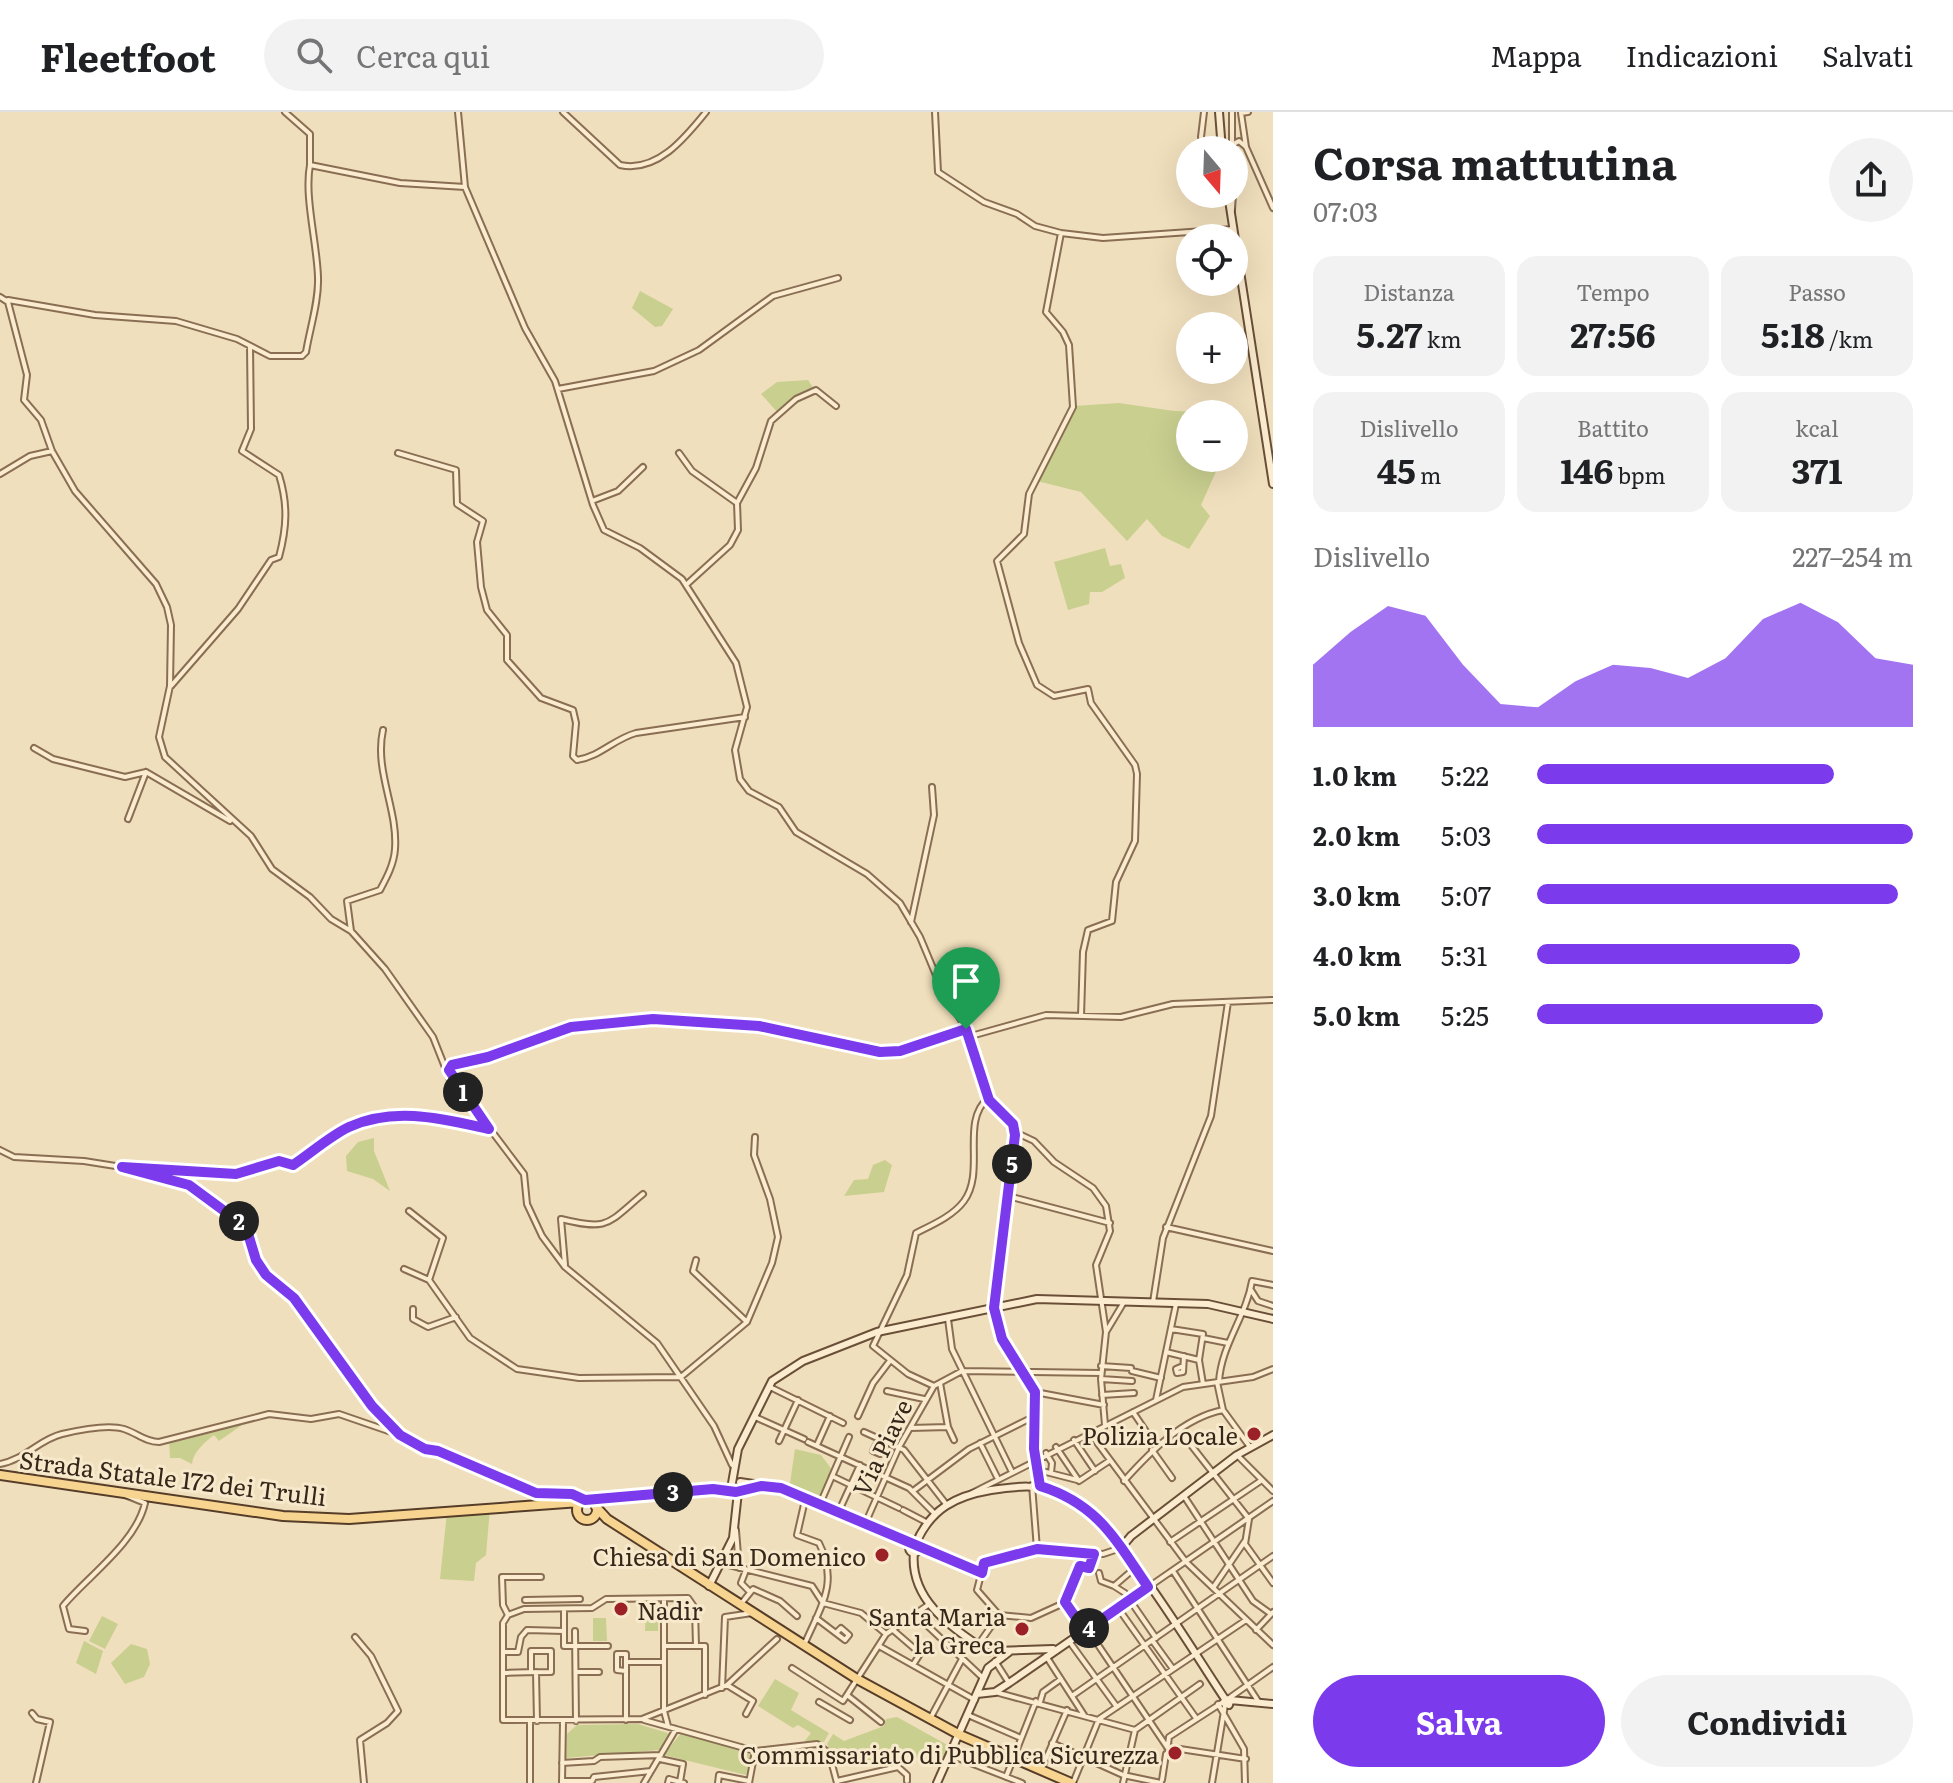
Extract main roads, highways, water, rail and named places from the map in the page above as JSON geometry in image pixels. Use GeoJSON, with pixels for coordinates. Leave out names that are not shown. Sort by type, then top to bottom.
{"type":"FeatureCollection","features":[{"type":"Feature","properties":{"kind":"main road","name":"Strada Statale 172 dei Trulli"},"geometry":{"type":"LineString","coordinates":[[0,1475],[283,1516],[349,1519],[545,1503],[581,1505]]}},
{"type":"Feature","properties":{"kind":"main road"},"geometry":{"type":"LineString","coordinates":[[545,1503],[581,1505],[597,1510],[780,1635],[804,1645],[857,1679],[960,1735],[1072,1783]]}},
{"type":"Feature","properties":{"kind":"main road"},"geometry":{"type":"LineString","coordinates":[[581,1505],[597,1510]]}},
{"type":"Feature","properties":{"kind":"place","name":"Polizia Locale"},"geometry":{"type":"Point","coordinates":[1254,1434]}},
{"type":"Feature","properties":{"kind":"place","name":"Chiesa di San Domenico"},"geometry":{"type":"Point","coordinates":[882,1555]}},
{"type":"Feature","properties":{"kind":"place","name":"Nadir"},"geometry":{"type":"Point","coordinates":[621,1609]}},
{"type":"Feature","properties":{"kind":"place","name":"Santa Maria la Greca"},"geometry":{"type":"Point","coordinates":[1022,1629]}},
{"type":"Feature","properties":{"kind":"place","name":"Commissariato di Pubblica Sicurezza"},"geometry":{"type":"Point","coordinates":[1175,1753]}}]}
